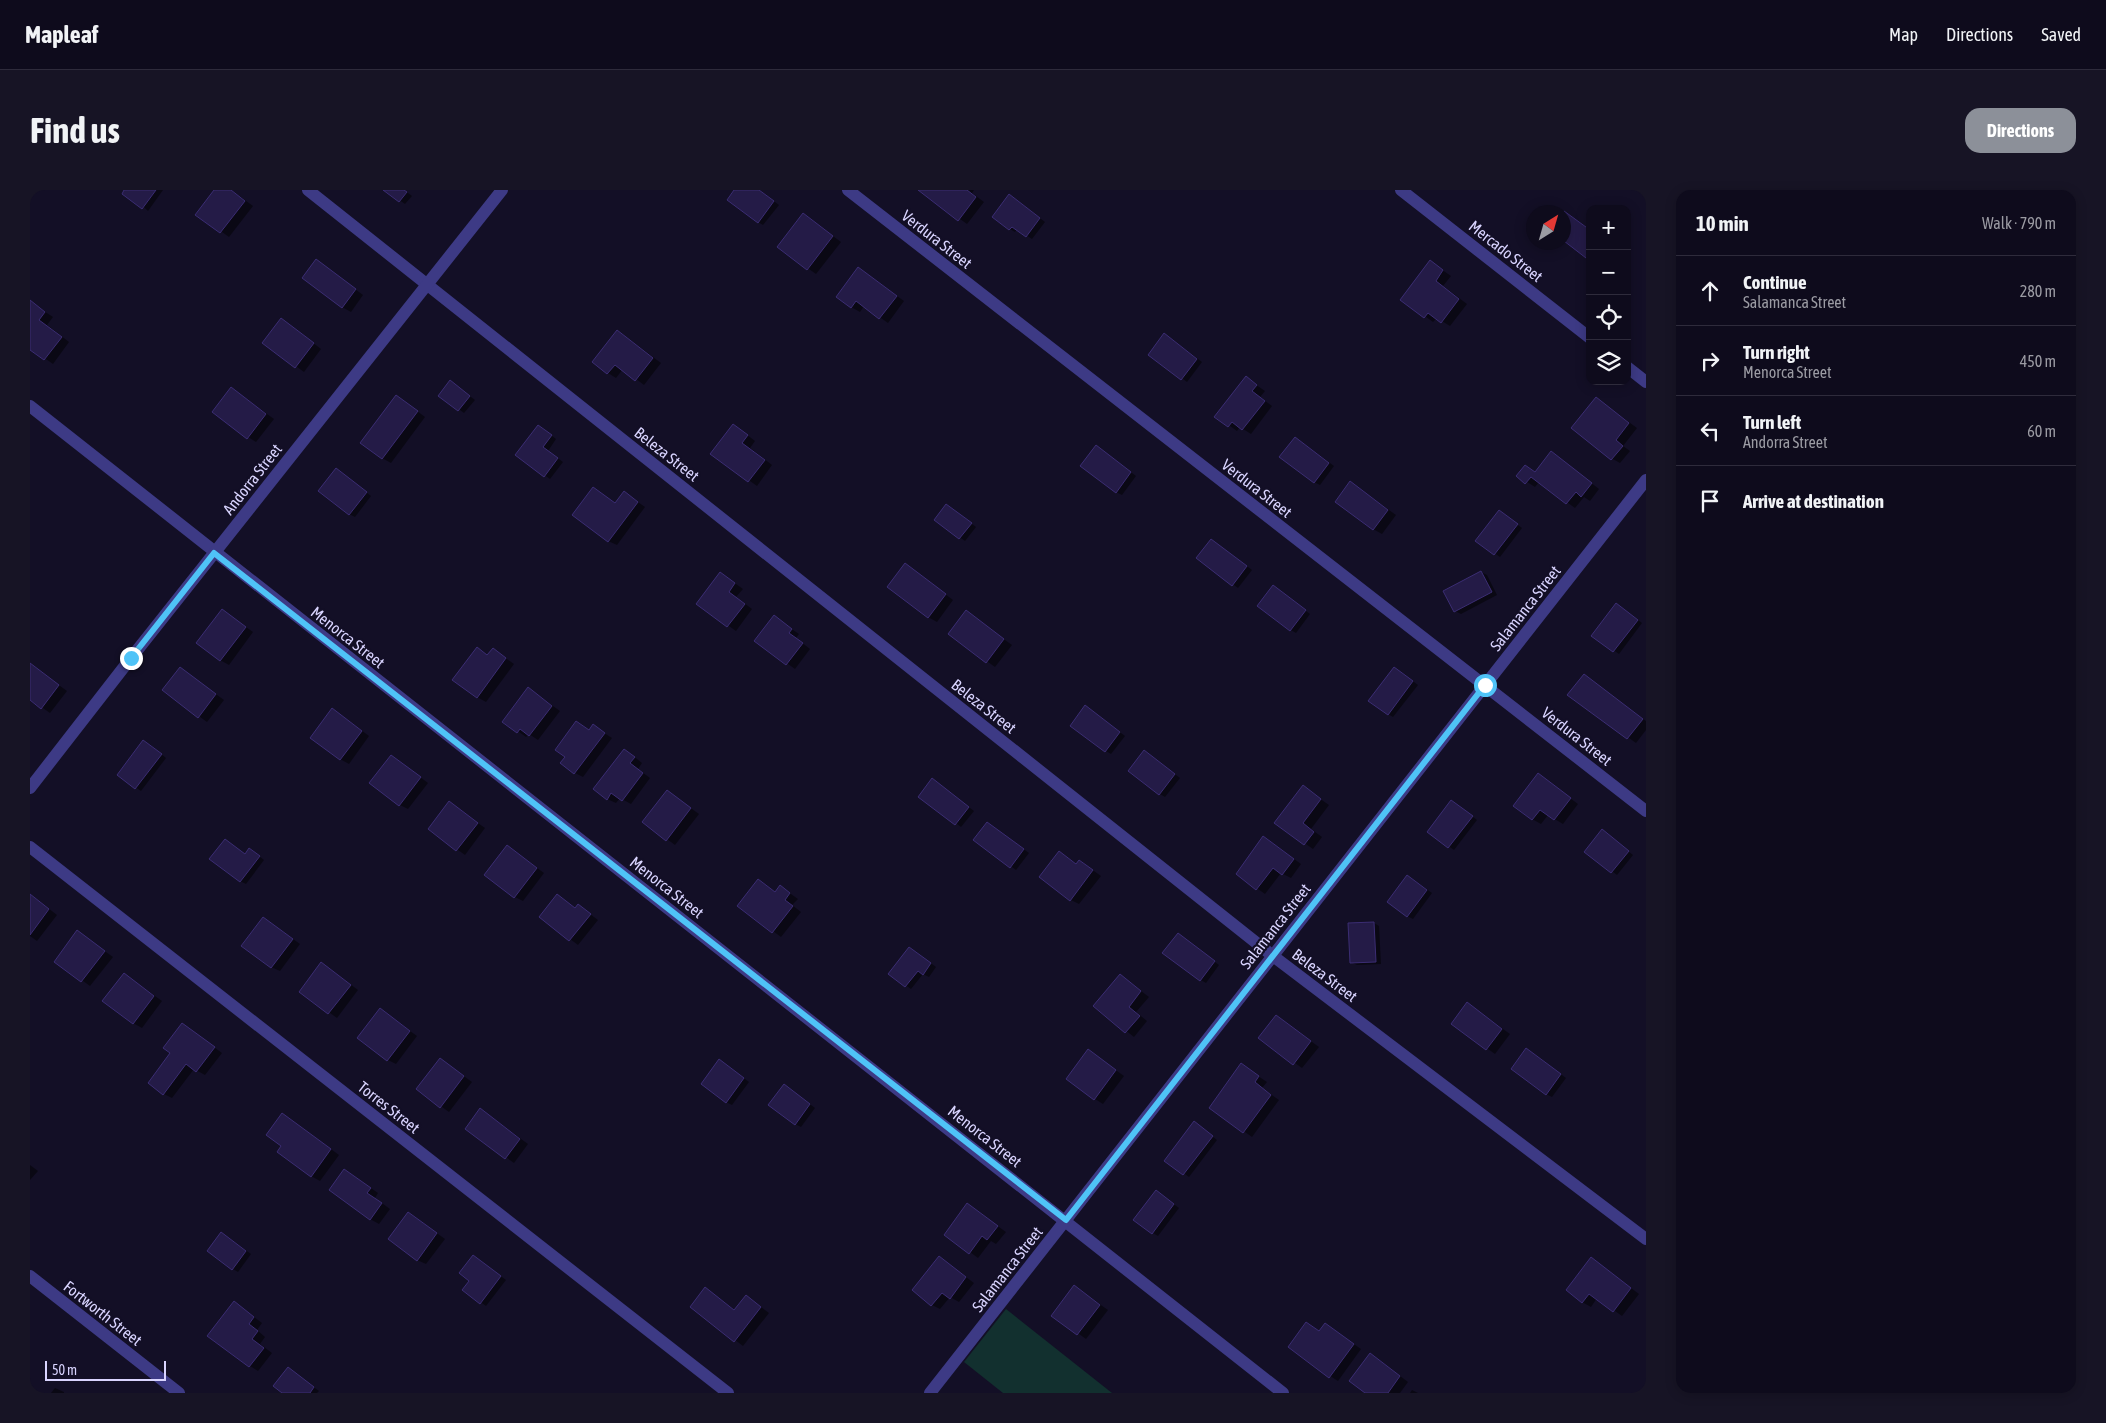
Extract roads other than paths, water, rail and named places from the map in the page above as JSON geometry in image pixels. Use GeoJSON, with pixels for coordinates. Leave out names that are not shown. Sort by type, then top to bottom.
{"type":"FeatureCollection","features":[{"type":"Feature","properties":{"kind":"street","name":"Beleza Street"},"geometry":{"type":"LineString","coordinates":[[308,190],[1272,956],[1646,1239]]}},
{"type":"Feature","properties":{"kind":"street","name":"Andorra Street"},"geometry":{"type":"LineString","coordinates":[[30,788],[502,190]]}},
{"type":"Feature","properties":{"kind":"street","name":"Verdura Street"},"geometry":{"type":"LineString","coordinates":[[848,190],[1646,811]]}},
{"type":"Feature","properties":{"kind":"street","name":"Mercado Street"},"geometry":{"type":"LineString","coordinates":[[1401,190],[1586,335]]}},
{"type":"Feature","properties":{"kind":"street"},"geometry":{"type":"LineString","coordinates":[[1631,370],[1646,382]]}},
{"type":"Feature","properties":{"kind":"street","name":"Menorca Street"},"geometry":{"type":"LineString","coordinates":[[30,406],[214,553],[1066,1220],[1283,1393]]}},
{"type":"Feature","properties":{"kind":"street","name":"Salamanca Street"},"geometry":{"type":"LineString","coordinates":[[930,1393],[1646,480]]}},
{"type":"Feature","properties":{"kind":"street","name":"Torres Street"},"geometry":{"type":"LineString","coordinates":[[30,847],[728,1393]]}},
{"type":"Feature","properties":{"kind":"street","name":"Fortworth Street"},"geometry":{"type":"LineString","coordinates":[[30,1276],[179,1393]]}}]}
